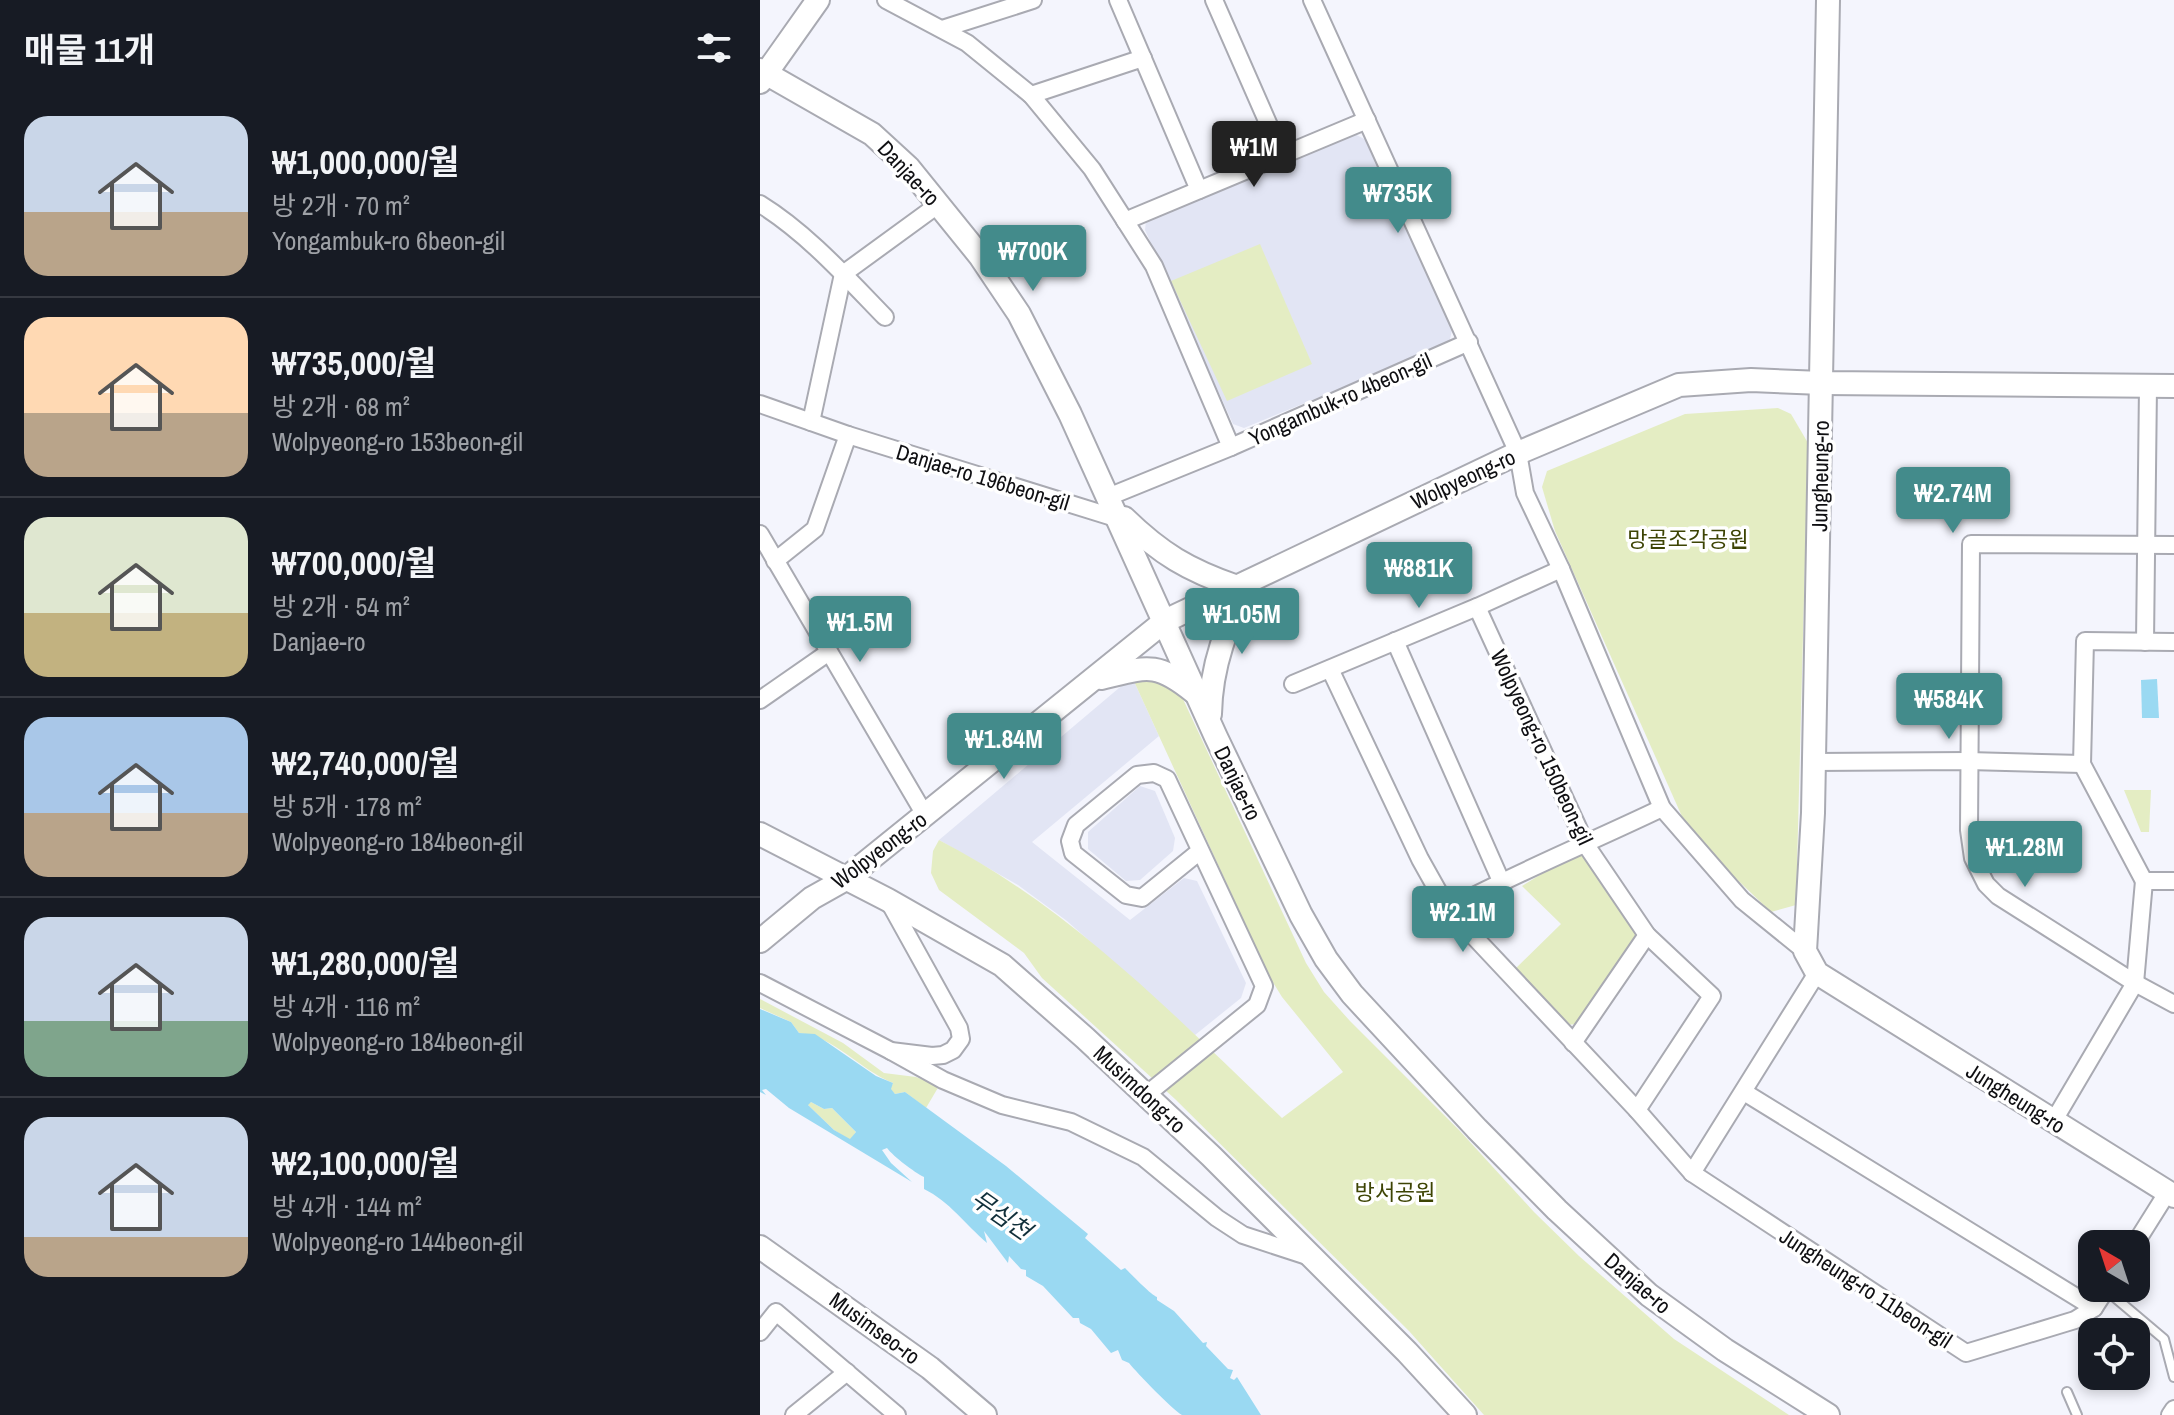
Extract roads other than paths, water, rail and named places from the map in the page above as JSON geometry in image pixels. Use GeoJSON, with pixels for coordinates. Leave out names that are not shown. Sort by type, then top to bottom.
{"type":"FeatureCollection","features":[{"type":"Feature","properties":{"kind":"street"},"geometry":{"type":"LineString","coordinates":[[763,75],[818,0]]}},
{"type":"Feature","properties":{"kind":"street","name":"Yongambuk-ro 4beon-gil"},"geometry":{"type":"LineString","coordinates":[[886,0],[967,43],[1031,95],[1092,169],[1154,266],[1231,447],[1469,342]]}},
{"type":"Feature","properties":{"kind":"street"},"geometry":{"type":"LineString","coordinates":[[942,29],[1033,0]]}},
{"type":"Feature","properties":{"kind":"street"},"geometry":{"type":"LineString","coordinates":[[1118,0],[1199,190]]}},
{"type":"Feature","properties":{"kind":"street"},"geometry":{"type":"LineString","coordinates":[[1214,0],[1282,155]]}},
{"type":"Feature","properties":{"kind":"street"},"geometry":{"type":"LineString","coordinates":[[1312,0],[1518,453],[1525,493],[1561,569],[1662,808],[1742,900],[1805,951],[1817,973],[1692,1173],[1448,909],[1420,859],[1330,669]]}},
{"type":"Feature","properties":{"kind":"street","name":"Jungheung-ro"},"geometry":{"type":"LineString","coordinates":[[1805,951],[1814,762],[1828,0]]}},
{"type":"Feature","properties":{"kind":"street"},"geometry":{"type":"LineString","coordinates":[[1031,95],[1143,58]]}},
{"type":"Feature","properties":{"kind":"street","name":"Danjae-ro"},"geometry":{"type":"LineString","coordinates":[[763,75],[872,134],[908,167],[980,256],[1019,314],[1070,414],[1301,915],[1326,959],[1377,1023],[1557,1210],[1649,1295],[1725,1350],[1828,1415]]}},
{"type":"Feature","properties":{"kind":"street"},"geometry":{"type":"LineString","coordinates":[[1125,221],[1367,120]]}},
{"type":"Feature","properties":{"kind":"street"},"geometry":{"type":"LineString","coordinates":[[760,204],[776,214],[843,274],[885,317]]}},
{"type":"Feature","properties":{"kind":"street"},"geometry":{"type":"LineString","coordinates":[[811,422],[843,274],[939,204]]}},
{"type":"Feature","properties":{"kind":"street","name":"Wolpyeong-ro"},"geometry":{"type":"LineString","coordinates":[[760,941],[812,898],[844,880],[1165,621],[1518,453],[1679,385],[1751,380],[2174,386]]}},
{"type":"Feature","properties":{"kind":"street"},"geometry":{"type":"LineString","coordinates":[[2145,642],[2148,386]]}},
{"type":"Feature","properties":{"kind":"street","name":"Danjae-ro 196beon-gil"},"geometry":{"type":"LineString","coordinates":[[760,404],[848,435],[1113,508]]}},
{"type":"Feature","properties":{"kind":"street"},"geometry":{"type":"LineString","coordinates":[[775,561],[815,529],[848,435]]}},
{"type":"Feature","properties":{"kind":"street"},"geometry":{"type":"LineString","coordinates":[[1210,723],[1211,683],[1226,627],[1243,584],[1197,573],[1152,545],[1113,508],[1231,447]]}},
{"type":"Feature","properties":{"kind":"street"},"geometry":{"type":"LineString","coordinates":[[760,534],[925,815]]}},
{"type":"Feature","properties":{"kind":"street"},"geometry":{"type":"LineString","coordinates":[[2174,545],[1971,544],[1968,761],[1969,830],[1973,858],[1986,884],[1998,896],[2135,983],[2174,1004]]}},
{"type":"Feature","properties":{"kind":"street"},"geometry":{"type":"LineString","coordinates":[[1293,684],[1561,569]]}},
{"type":"Feature","properties":{"kind":"street","name":"Wolpyeong-ro 150beon-gil"},"geometry":{"type":"LineString","coordinates":[[1477,607],[1586,845],[1647,935],[1712,996],[1637,1110]]}},
{"type":"Feature","properties":{"kind":"street"},"geometry":{"type":"LineString","coordinates":[[1395,641],[1501,881]]}},
{"type":"Feature","properties":{"kind":"street"},"geometry":{"type":"LineString","coordinates":[[2053,1122],[2135,983],[2144,881],[2082,764],[2085,641],[2174,642]]}},
{"type":"Feature","properties":{"kind":"street"},"geometry":{"type":"LineString","coordinates":[[760,700],[829,652]]}},
{"type":"Feature","properties":{"kind":"street"},"geometry":{"type":"LineString","coordinates":[[1092,681],[1145,668],[1169,672],[1197,695]]}},
{"type":"Feature","properties":{"kind":"street"},"geometry":{"type":"LineString","coordinates":[[1814,762],[2082,764]]}},
{"type":"Feature","properties":{"kind":"street"},"geometry":{"type":"LineString","coordinates":[[1146,1095],[1257,1005],[1264,986],[1167,779],[1154,773],[1137,775],[1076,825],[1070,841],[1073,853],[1126,895],[1142,898],[1200,851]]}},
{"type":"Feature","properties":{"kind":"street"},"geometry":{"type":"LineString","coordinates":[[1448,909],[1501,881],[1662,808]]}},
{"type":"Feature","properties":{"kind":"street","name":"Musimdong-ro"},"geometry":{"type":"LineString","coordinates":[[760,834],[888,900],[1002,965],[1146,1095],[1316,1259],[1465,1415]]}},
{"type":"Feature","properties":{"kind":"street"},"geometry":{"type":"LineString","coordinates":[[2144,881],[2174,881]]}},
{"type":"Feature","properties":{"kind":"street"},"geometry":{"type":"LineString","coordinates":[[888,900],[959,1028],[961,1039],[953,1050],[943,1055],[891,1051]]}},
{"type":"Feature","properties":{"kind":"street"},"geometry":{"type":"LineString","coordinates":[[1573,1043],[1647,935]]}},
{"type":"Feature","properties":{"kind":"street","name":"Jungheung-ro"},"geometry":{"type":"LineString","coordinates":[[1817,973],[2171,1194]]}},
{"type":"Feature","properties":{"kind":"street"},"geometry":{"type":"LineString","coordinates":[[760,983],[964,1089],[1002,1105],[1071,1122],[1143,1157],[1217,1218],[1243,1235],[1316,1259]]}},
{"type":"Feature","properties":{"kind":"street"},"geometry":{"type":"LineString","coordinates":[[1744,1092],[2094,1308],[2098,1302]]}},
{"type":"Feature","properties":{"kind":"street","name":"Jungheung-ro 11beon-gil"},"geometry":{"type":"LineString","coordinates":[[1692,1173],[1966,1353],[2075,1320],[2094,1308]]}},
{"type":"Feature","properties":{"kind":"street"},"geometry":{"type":"LineString","coordinates":[[2145,1230],[2171,1194]]}},
{"type":"Feature","properties":{"kind":"street","name":"Musimseo-ro"},"geometry":{"type":"LineString","coordinates":[[760,1247],[930,1368],[985,1415]]}},
{"type":"Feature","properties":{"kind":"street"},"geometry":{"type":"LineString","coordinates":[[760,1332],[776,1312],[897,1415]]}},
{"type":"Feature","properties":{"kind":"street"},"geometry":{"type":"LineString","coordinates":[[794,1415],[847,1372]]}},
{"type":"Feature","properties":{"kind":"street"},"geometry":{"type":"LineString","coordinates":[[2170,1415],[2174,1409]]}},
{"type":"Feature","properties":{"kind":"lane"},"geometry":{"type":"LineString","coordinates":[[2121,1302],[2164,1339],[2174,1377]]}},
{"type":"Feature","properties":{"kind":"lane"},"geometry":{"type":"LineString","coordinates":[[2067,1392],[2077,1415]]}},
{"type":"Feature","properties":{"kind":"water"},"geometry":{"type":"Polygon","coordinates":[[[2157,679],[2159,718],[2142,718],[2141,680],[2157,679]]]}},
{"type":"Feature","properties":{"kind":"water","name":"무심천"},"geometry":{"type":"Polygon","coordinates":[[[760,1009],[791,1022],[799,1033],[815,1034],[876,1076],[893,1083],[891,1089],[895,1094],[905,1092],[1006,1166],[1088,1234],[1085,1238],[1121,1270],[1125,1268],[1157,1300],[1174,1311],[1203,1343],[1207,1342],[1206,1346],[1228,1369],[1233,1370],[1230,1378],[1234,1380],[1237,1377],[1261,1415],[1182,1415],[1129,1363],[1122,1360],[1118,1350],[1111,1353],[1091,1329],[1080,1323],[1079,1318],[1073,1318],[1043,1286],[1026,1276],[1026,1270],[1021,1269],[1009,1256],[1008,1263],[984,1231],[987,1243],[949,1207],[924,1189],[924,1177],[887,1148],[882,1150],[891,1163],[912,1182],[789,1108],[766,1089],[762,1090],[766,1095],[760,1092],[760,1009]],[[811,1102],[808,1105],[834,1130],[850,1139],[856,1132],[832,1108],[824,1109],[811,1102]]]}},
{"type":"Feature","properties":{"kind":"park label","name":"망골조각공원"},"geometry":{"type":"Point","coordinates":[1688,539]}},
{"type":"Feature","properties":{"kind":"park label","name":"방서공원"},"geometry":{"type":"Point","coordinates":[1395,1192]}}]}
